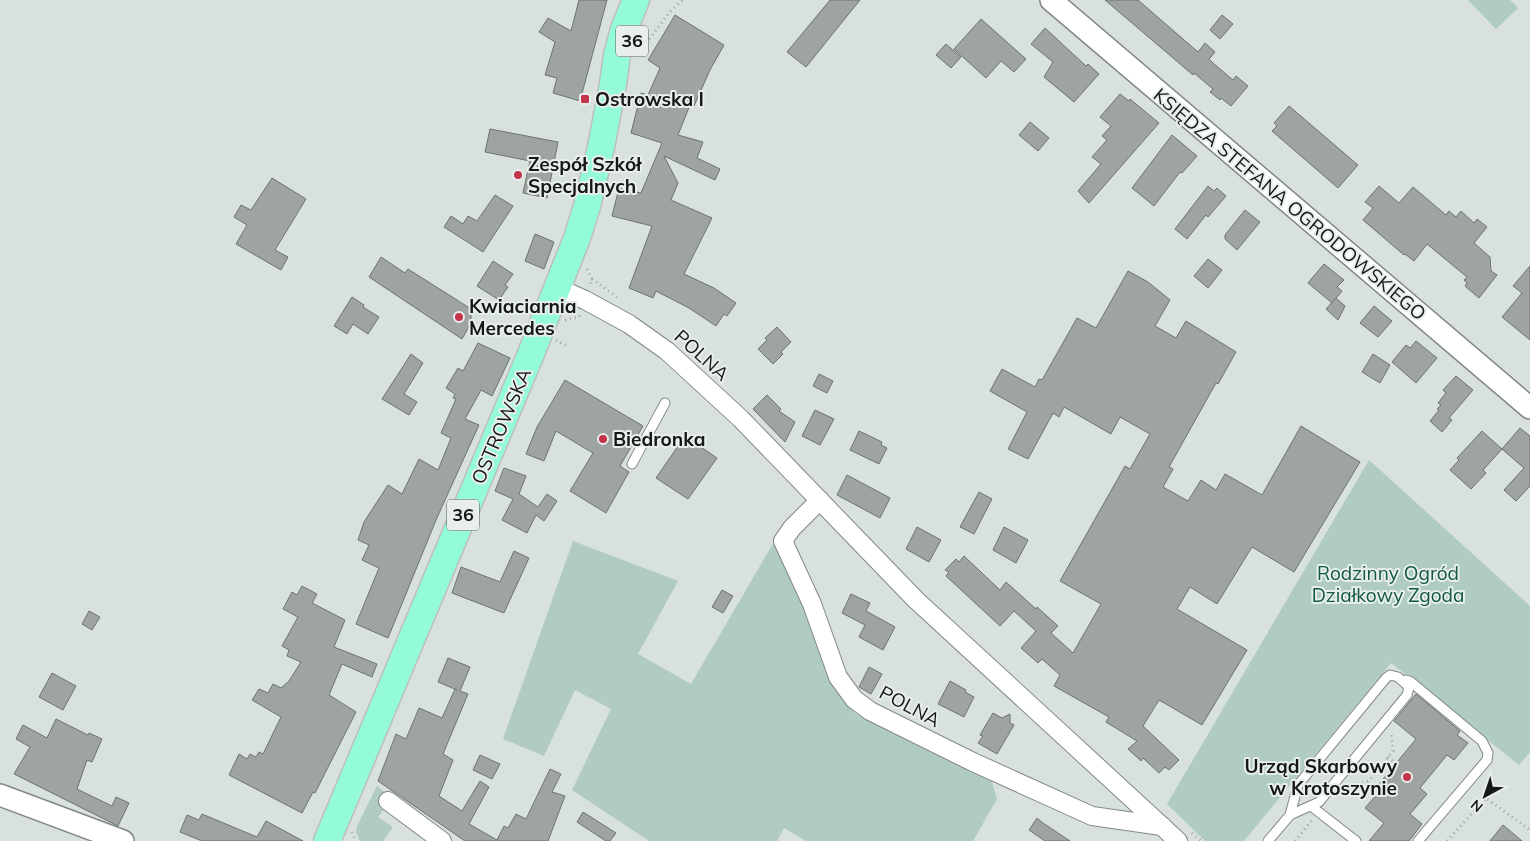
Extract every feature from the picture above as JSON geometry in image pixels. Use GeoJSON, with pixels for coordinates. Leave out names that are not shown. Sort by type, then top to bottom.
{"type":"FeatureCollection","features":[{"type":"Feature","properties":{"kind":"main road","name":"OSTROWSKA"},"geometry":{"type":"LineString","coordinates":[[328,840],[558,288],[577,238],[601,148],[617,55],[624,29],[636,0]]}},
{"type":"Feature","properties":{"kind":"main road","name":"OSTROWSKA"},"geometry":{"type":"LineString","coordinates":[[613,84],[642,20],[662,6]]}},
{"type":"Feature","properties":{"kind":"street","name":"KSIĘDZA STEFANA OGRODOWSKIEGO"},"geometry":{"type":"LineString","coordinates":[[1051,0],[1530,408]]}},
{"type":"Feature","properties":{"kind":"street","name":"POLNA"},"geometry":{"type":"LineString","coordinates":[[558,288],[585,300],[629,324],[668,350],[741,419],[916,600],[1178,841]]}},
{"type":"Feature","properties":{"kind":"street","name":"POLNA"},"geometry":{"type":"LineString","coordinates":[[820,500],[792,528],[783,541],[812,604],[838,677],[854,699],[870,711],[973,762],[1092,816],[1162,826]]}},
{"type":"Feature","properties":{"kind":"street"},"geometry":{"type":"LineString","coordinates":[[0,795],[123,841]]}},
{"type":"Feature","properties":{"kind":"street"},"geometry":{"type":"LineString","coordinates":[[388,801],[442,841]]}},
{"type":"Feature","properties":{"kind":"lane"},"geometry":{"type":"LineString","coordinates":[[632,464],[665,403]]}},
{"type":"Feature","properties":{"kind":"lane"},"geometry":{"type":"LineString","coordinates":[[1268,841],[1290,815],[1298,785],[1390,675],[1398,676],[1411,682],[1482,741],[1488,753],[1487,760],[1418,841]]}},
{"type":"Feature","properties":{"kind":"lane"},"geometry":{"type":"LineString","coordinates":[[1290,815],[1319,802],[1390,716],[1409,691],[1406,684],[1398,676]]}},
{"type":"Feature","properties":{"kind":"lane"},"geometry":{"type":"LineString","coordinates":[[1311,806],[1356,841]]}},
{"type":"Feature","properties":{"kind":"path"},"geometry":{"type":"LineString","coordinates":[[662,6],[682,0]]}},
{"type":"Feature","properties":{"kind":"path"},"geometry":{"type":"LineString","coordinates":[[1340,789],[1369,781],[1393,751],[1390,716]]}},
{"type":"Feature","properties":{"kind":"path"},"geometry":{"type":"LineString","coordinates":[[1388,757],[1395,763]]}},
{"type":"Feature","properties":{"kind":"path"},"geometry":{"type":"LineString","coordinates":[[1447,841],[1486,798],[1530,830]]}},
{"type":"Feature","properties":{"kind":"path"},"geometry":{"type":"LineString","coordinates":[[1295,841],[1312,820],[1318,825],[1324,816]]}},
{"type":"Feature","properties":{"kind":"green space"},"geometry":{"type":"Polygon","coordinates":[[[1468,0],[1510,0],[1518,8],[1496,29],[1468,0]]]}},
{"type":"Feature","properties":{"kind":"green space","name":"Rodzinny Ogród Działkowy Zgoda"},"geometry":{"type":"Polygon","coordinates":[[[1369,460],[1530,606],[1530,752],[1519,765],[1391,663],[1244,841],[1205,841],[1167,804],[1369,460]]]}},
{"type":"Feature","properties":{"kind":"green space"},"geometry":{"type":"Polygon","coordinates":[[[573,541],[678,581],[638,654],[691,684],[774,542],[805,608],[829,675],[855,714],[991,778],[997,799],[973,841],[806,841],[784,828],[777,841],[649,841],[572,790],[611,709],[575,690],[544,756],[503,739],[573,541]]]}},
{"type":"Feature","properties":{"kind":"green space"},"geometry":{"type":"Polygon","coordinates":[[[377,786],[387,794],[383,810],[378,817],[393,827],[383,841],[360,841],[356,832],[357,826],[377,786]]]}},
{"type":"Feature","properties":{"kind":"building"},"geometry":{"type":"Polygon","coordinates":[[[579,0],[607,0],[580,101],[553,93],[557,78],[545,75],[555,42],[539,32],[548,18],[571,31],[579,0]]]}},
{"type":"Feature","properties":{"kind":"building"},"geometry":{"type":"Polygon","coordinates":[[[830,0],[860,0],[806,67],[787,52],[830,0]]]}},
{"type":"Feature","properties":{"kind":"building"},"geometry":{"type":"Polygon","coordinates":[[[1105,0],[1138,0],[1198,52],[1205,43],[1215,52],[1209,59],[1213,63],[1233,80],[1236,76],[1248,86],[1231,106],[1221,98],[1220,100],[1210,92],[1213,89],[1194,73],[1193,75],[1105,0]]]}},
{"type":"Feature","properties":{"kind":"building"},"geometry":{"type":"Polygon","coordinates":[[[675,15],[724,45],[710,70],[694,106],[690,105],[678,135],[703,142],[697,158],[720,169],[715,180],[664,156],[678,183],[671,200],[712,218],[684,274],[714,288],[736,303],[727,316],[724,314],[716,326],[689,308],[656,291],[653,298],[629,288],[652,226],[612,216],[619,188],[641,193],[662,143],[631,133],[641,93],[648,95],[660,68],[648,60],[675,15]]]}},
{"type":"Feature","properties":{"kind":"building"},"geometry":{"type":"Polygon","coordinates":[[[1222,15],[1233,24],[1220,39],[1210,30],[1222,15]]]}},
{"type":"Feature","properties":{"kind":"building"},"geometry":{"type":"Polygon","coordinates":[[[981,19],[1026,59],[1014,72],[1001,61],[986,78],[954,49],[981,19]]]}},
{"type":"Feature","properties":{"kind":"building"},"geometry":{"type":"Polygon","coordinates":[[[1045,28],[1086,66],[1088,64],[1099,74],[1074,102],[1044,77],[1053,62],[1031,44],[1045,28]]]}},
{"type":"Feature","properties":{"kind":"building"},"geometry":{"type":"Polygon","coordinates":[[[946,44],[961,57],[951,68],[936,55],[946,44]]]}},
{"type":"Feature","properties":{"kind":"building"},"geometry":{"type":"Polygon","coordinates":[[[1120,94],[1129,101],[1130,99],[1159,123],[1089,203],[1078,191],[1101,164],[1092,157],[1107,140],[1102,136],[1111,126],[1100,117],[1120,94]]]}},
{"type":"Feature","properties":{"kind":"building"},"geometry":{"type":"Polygon","coordinates":[[[1289,106],[1358,165],[1338,188],[1272,131],[1277,126],[1274,123],[1289,106]]]}},
{"type":"Feature","properties":{"kind":"building"},"geometry":{"type":"Polygon","coordinates":[[[1030,122],[1049,138],[1038,151],[1019,135],[1030,122]]]}},
{"type":"Feature","properties":{"kind":"building"},"geometry":{"type":"Polygon","coordinates":[[[490,129],[558,142],[547,198],[523,193],[530,161],[485,152],[490,129]]]}},
{"type":"Feature","properties":{"kind":"building"},"geometry":{"type":"Polygon","coordinates":[[[1172,135],[1197,156],[1182,173],[1180,172],[1154,206],[1132,188],[1172,135]]]}},
{"type":"Feature","properties":{"kind":"building"},"geometry":{"type":"Polygon","coordinates":[[[272,178],[306,199],[275,250],[288,257],[281,270],[236,244],[247,225],[234,217],[241,205],[251,210],[272,178]]]}},
{"type":"Feature","properties":{"kind":"building"},"geometry":{"type":"Polygon","coordinates":[[[1208,186],[1214,191],[1217,188],[1226,196],[1208,217],[1206,215],[1187,239],[1175,229],[1208,186]]]}},
{"type":"Feature","properties":{"kind":"building"},"geometry":{"type":"Polygon","coordinates":[[[1379,186],[1399,203],[1413,187],[1446,215],[1449,211],[1456,217],[1461,211],[1474,223],[1477,219],[1487,227],[1474,243],[1490,257],[1491,271],[1497,275],[1479,298],[1465,286],[1467,283],[1464,280],[1467,277],[1427,244],[1414,261],[1404,255],[1363,220],[1373,208],[1365,202],[1379,186]]]}},
{"type":"Feature","properties":{"kind":"building"},"geometry":{"type":"Polygon","coordinates":[[[495,195],[513,206],[483,252],[444,227],[451,216],[463,224],[468,216],[477,221],[495,195]]]}},
{"type":"Feature","properties":{"kind":"building"},"geometry":{"type":"Polygon","coordinates":[[[1245,210],[1260,222],[1237,250],[1225,239],[1225,235],[1245,210]]]}},
{"type":"Feature","properties":{"kind":"building"},"geometry":{"type":"Polygon","coordinates":[[[535,234],[554,242],[544,269],[525,261],[535,234]]]}},
{"type":"Feature","properties":{"kind":"building"},"geometry":{"type":"Polygon","coordinates":[[[381,257],[405,273],[408,269],[468,307],[471,323],[462,339],[369,277],[381,257]]]}},
{"type":"Feature","properties":{"kind":"building"},"geometry":{"type":"Polygon","coordinates":[[[1208,259],[1222,270],[1208,288],[1194,276],[1208,259]]]}},
{"type":"Feature","properties":{"kind":"building"},"geometry":{"type":"Polygon","coordinates":[[[493,261],[513,274],[505,285],[508,287],[499,300],[477,286],[493,261]]]}},
{"type":"Feature","properties":{"kind":"building"},"geometry":{"type":"Polygon","coordinates":[[[1324,264],[1344,280],[1337,287],[1342,291],[1332,303],[1308,283],[1324,264]]]}},
{"type":"Feature","properties":{"kind":"building"},"geometry":{"type":"Polygon","coordinates":[[[1530,266],[1530,340],[1502,317],[1522,293],[1513,286],[1530,266]]]}},
{"type":"Feature","properties":{"kind":"building"},"geometry":{"type":"Polygon","coordinates":[[[1128,271],[1148,282],[1170,300],[1155,326],[1176,338],[1186,321],[1236,352],[1218,384],[1216,383],[1169,467],[1173,469],[1163,487],[1188,501],[1201,480],[1216,490],[1225,474],[1262,495],[1301,426],[1360,462],[1294,572],[1252,547],[1217,604],[1190,587],[1177,609],[1247,650],[1202,725],[1159,700],[1143,726],[1179,760],[1169,770],[1165,767],[1159,773],[1143,758],[1141,761],[1128,749],[1137,741],[1106,722],[1109,717],[1054,686],[1060,675],[1042,659],[1038,663],[1021,648],[1036,631],[1014,611],[1000,626],[946,576],[949,572],[945,570],[956,559],[959,562],[964,556],[1000,590],[1006,582],[1058,626],[1051,633],[1073,653],[1101,604],[1060,581],[1125,466],[1130,469],[1150,434],[1120,417],[1111,434],[1064,407],[1059,417],[1053,413],[1028,459],[1008,449],[1027,412],[990,391],[1002,369],[1035,387],[1039,379],[1042,380],[1077,318],[1096,328],[1128,271]]]}},
{"type":"Feature","properties":{"kind":"building"},"geometry":{"type":"Polygon","coordinates":[[[352,297],[379,317],[368,334],[353,324],[347,334],[334,326],[352,297]]]}},
{"type":"Feature","properties":{"kind":"building"},"geometry":{"type":"Polygon","coordinates":[[[1336,298],[1345,306],[1338,320],[1326,309],[1336,298]]]}},
{"type":"Feature","properties":{"kind":"building"},"geometry":{"type":"Polygon","coordinates":[[[1374,306],[1392,321],[1378,337],[1360,323],[1374,306]]]}},
{"type":"Feature","properties":{"kind":"building"},"geometry":{"type":"Polygon","coordinates":[[[777,327],[791,342],[773,364],[758,349],[767,340],[765,338],[777,327]]]}},
{"type":"Feature","properties":{"kind":"building"},"geometry":{"type":"Polygon","coordinates":[[[1416,341],[1437,358],[1416,383],[1392,362],[1406,345],[1410,348],[1416,341]]]}},
{"type":"Feature","properties":{"kind":"building"},"geometry":{"type":"Polygon","coordinates":[[[478,343],[510,358],[492,396],[481,390],[465,419],[479,425],[436,520],[388,638],[356,624],[379,568],[362,560],[369,545],[358,540],[364,522],[388,485],[402,494],[419,459],[438,470],[451,438],[441,433],[456,399],[453,398],[455,394],[446,388],[458,368],[463,371],[478,343]]]}},
{"type":"Feature","properties":{"kind":"building"},"geometry":{"type":"Polygon","coordinates":[[[411,354],[423,363],[404,394],[417,402],[409,415],[382,399],[411,354]]]}},
{"type":"Feature","properties":{"kind":"building"},"geometry":{"type":"Polygon","coordinates":[[[1373,354],[1390,365],[1380,383],[1362,372],[1373,354]]]}},
{"type":"Feature","properties":{"kind":"building"},"geometry":{"type":"Polygon","coordinates":[[[819,374],[833,381],[827,393],[813,386],[819,374]]]}},
{"type":"Feature","properties":{"kind":"building"},"geometry":{"type":"Polygon","coordinates":[[[1456,376],[1473,390],[1449,418],[1452,420],[1442,432],[1430,421],[1439,410],[1437,409],[1441,405],[1438,403],[1446,393],[1443,390],[1456,376]]]}},
{"type":"Feature","properties":{"kind":"building","name":"Biedronka"},"geometry":{"type":"Polygon","coordinates":[[[565,380],[643,426],[620,466],[629,472],[606,513],[570,491],[593,453],[556,431],[544,461],[526,454],[537,427],[565,380]]]}},
{"type":"Feature","properties":{"kind":"building"},"geometry":{"type":"Polygon","coordinates":[[[767,395],[781,409],[779,411],[795,422],[785,442],[753,409],[767,395]]]}},
{"type":"Feature","properties":{"kind":"building"},"geometry":{"type":"Polygon","coordinates":[[[815,410],[834,419],[820,445],[802,436],[815,410]]]}},
{"type":"Feature","properties":{"kind":"building"},"geometry":{"type":"Polygon","coordinates":[[[1520,428],[1530,436],[1530,486],[1516,501],[1504,490],[1524,468],[1502,449],[1520,428]]]}},
{"type":"Feature","properties":{"kind":"building"},"geometry":{"type":"Polygon","coordinates":[[[859,431],[882,442],[881,445],[887,448],[879,464],[850,450],[859,431]]]}},
{"type":"Feature","properties":{"kind":"building"},"geometry":{"type":"Polygon","coordinates":[[[1482,431],[1502,449],[1483,470],[1486,473],[1471,489],[1450,470],[1459,460],[1457,458],[1482,431]]]}},
{"type":"Feature","properties":{"kind":"building"},"geometry":{"type":"Polygon","coordinates":[[[685,436],[717,458],[688,499],[656,478],[685,436]]]}},
{"type":"Feature","properties":{"kind":"building"},"geometry":{"type":"Polygon","coordinates":[[[504,468],[526,476],[519,494],[538,507],[547,494],[557,501],[544,521],[536,515],[527,533],[502,520],[513,499],[495,491],[504,468]]]}},
{"type":"Feature","properties":{"kind":"building"},"geometry":{"type":"Polygon","coordinates":[[[847,475],[890,498],[880,518],[837,495],[847,475]]]}},
{"type":"Feature","properties":{"kind":"building"},"geometry":{"type":"Polygon","coordinates":[[[979,492],[992,499],[974,534],[960,527],[979,492]]]}},
{"type":"Feature","properties":{"kind":"building"},"geometry":{"type":"Polygon","coordinates":[[[917,527],[941,540],[929,562],[906,549],[917,527]]]}},
{"type":"Feature","properties":{"kind":"building"},"geometry":{"type":"Polygon","coordinates":[[[1004,527],[1028,540],[1016,563],[993,550],[1004,527]]]}},
{"type":"Feature","properties":{"kind":"building"},"geometry":{"type":"Polygon","coordinates":[[[514,551],[529,558],[504,613],[452,593],[461,567],[500,582],[514,551]]]}},
{"type":"Feature","properties":{"kind":"building"},"geometry":{"type":"Polygon","coordinates":[[[302,586],[317,594],[312,603],[345,620],[334,647],[377,664],[372,677],[342,664],[329,695],[356,712],[315,793],[313,792],[302,813],[229,775],[239,754],[247,759],[250,754],[256,757],[259,752],[263,754],[281,717],[252,700],[259,689],[268,693],[273,684],[281,688],[289,681],[301,662],[287,656],[289,650],[282,646],[298,617],[283,609],[292,592],[297,595],[302,586]]]}},
{"type":"Feature","properties":{"kind":"building"},"geometry":{"type":"Polygon","coordinates":[[[722,590],[733,596],[723,613],[712,607],[722,590]]]}},
{"type":"Feature","properties":{"kind":"building"},"geometry":{"type":"Polygon","coordinates":[[[851,594],[870,603],[866,611],[895,627],[883,650],[859,637],[865,625],[842,613],[851,594]]]}},
{"type":"Feature","properties":{"kind":"building"},"geometry":{"type":"Polygon","coordinates":[[[89,611],[100,617],[92,630],[82,624],[89,611]]]}},
{"type":"Feature","properties":{"kind":"building"},"geometry":{"type":"Polygon","coordinates":[[[448,658],[470,667],[460,691],[468,694],[443,754],[453,760],[439,796],[462,811],[480,781],[489,787],[469,824],[497,840],[504,826],[508,828],[516,814],[526,819],[550,769],[561,774],[552,792],[565,796],[548,841],[465,841],[378,781],[396,734],[406,739],[419,708],[442,718],[455,689],[438,682],[448,658]]]}},
{"type":"Feature","properties":{"kind":"building"},"geometry":{"type":"Polygon","coordinates":[[[869,667],[882,674],[871,694],[859,687],[869,667]]]}},
{"type":"Feature","properties":{"kind":"building"},"geometry":{"type":"Polygon","coordinates":[[[52,673],[76,686],[63,710],[39,697],[52,673]]]}},
{"type":"Feature","properties":{"kind":"building"},"geometry":{"type":"Polygon","coordinates":[[[950,681],[974,697],[964,717],[938,704],[950,681]]]}},
{"type":"Feature","properties":{"kind":"building","name":"Urząd Skarbowy w Krotoszynie"},"geometry":{"type":"Polygon","coordinates":[[[1416,694],[1460,731],[1457,735],[1468,743],[1454,760],[1447,755],[1420,788],[1427,794],[1410,814],[1422,824],[1409,841],[1369,841],[1384,823],[1365,808],[1379,792],[1375,789],[1416,739],[1394,721],[1416,694]]]}},
{"type":"Feature","properties":{"kind":"building"},"geometry":{"type":"Polygon","coordinates":[[[993,713],[1002,718],[1010,714],[1010,723],[1014,725],[997,754],[978,743],[983,736],[980,735],[993,713]]]}},
{"type":"Feature","properties":{"kind":"building"},"geometry":{"type":"Polygon","coordinates":[[[56,719],[88,735],[89,733],[102,739],[92,762],[87,760],[77,789],[112,806],[116,797],[129,803],[118,826],[14,774],[30,747],[16,739],[23,725],[47,738],[56,719]]]}},
{"type":"Feature","properties":{"kind":"building"},"geometry":{"type":"Polygon","coordinates":[[[480,755],[500,764],[492,779],[473,770],[480,755]]]}},
{"type":"Feature","properties":{"kind":"building"},"geometry":{"type":"Polygon","coordinates":[[[583,812],[616,833],[610,841],[606,841],[577,822],[583,812]]]}},
{"type":"Feature","properties":{"kind":"building"},"geometry":{"type":"Polygon","coordinates":[[[202,814],[257,837],[266,821],[303,841],[202,841],[180,832],[187,815],[199,820],[202,814]]]}},
{"type":"Feature","properties":{"kind":"building"},"geometry":{"type":"Polygon","coordinates":[[[1037,818],[1070,841],[1045,841],[1029,830],[1037,818]]]}},
{"type":"Feature","properties":{"kind":"building"},"geometry":{"type":"Polygon","coordinates":[[[1503,825],[1522,841],[1490,841],[1503,825]]]}},
{"type":"Feature","properties":{"kind":"place","name":"Ostrowska I"},"geometry":{"type":"Point","coordinates":[585,99]}},
{"type":"Feature","properties":{"kind":"place","name":"Zespół Szkół Specjalnych"},"geometry":{"type":"Point","coordinates":[518,175]}},
{"type":"Feature","properties":{"kind":"place","name":"Kwiaciarnia Mercedes"},"geometry":{"type":"Point","coordinates":[459,317]}},
{"type":"Feature","properties":{"kind":"place","name":"Biedronka"},"geometry":{"type":"Point","coordinates":[603,439]}},
{"type":"Feature","properties":{"kind":"place","name":"Urząd Skarbowy w Krotoszynie"},"geometry":{"type":"Point","coordinates":[1407,777]}}]}
